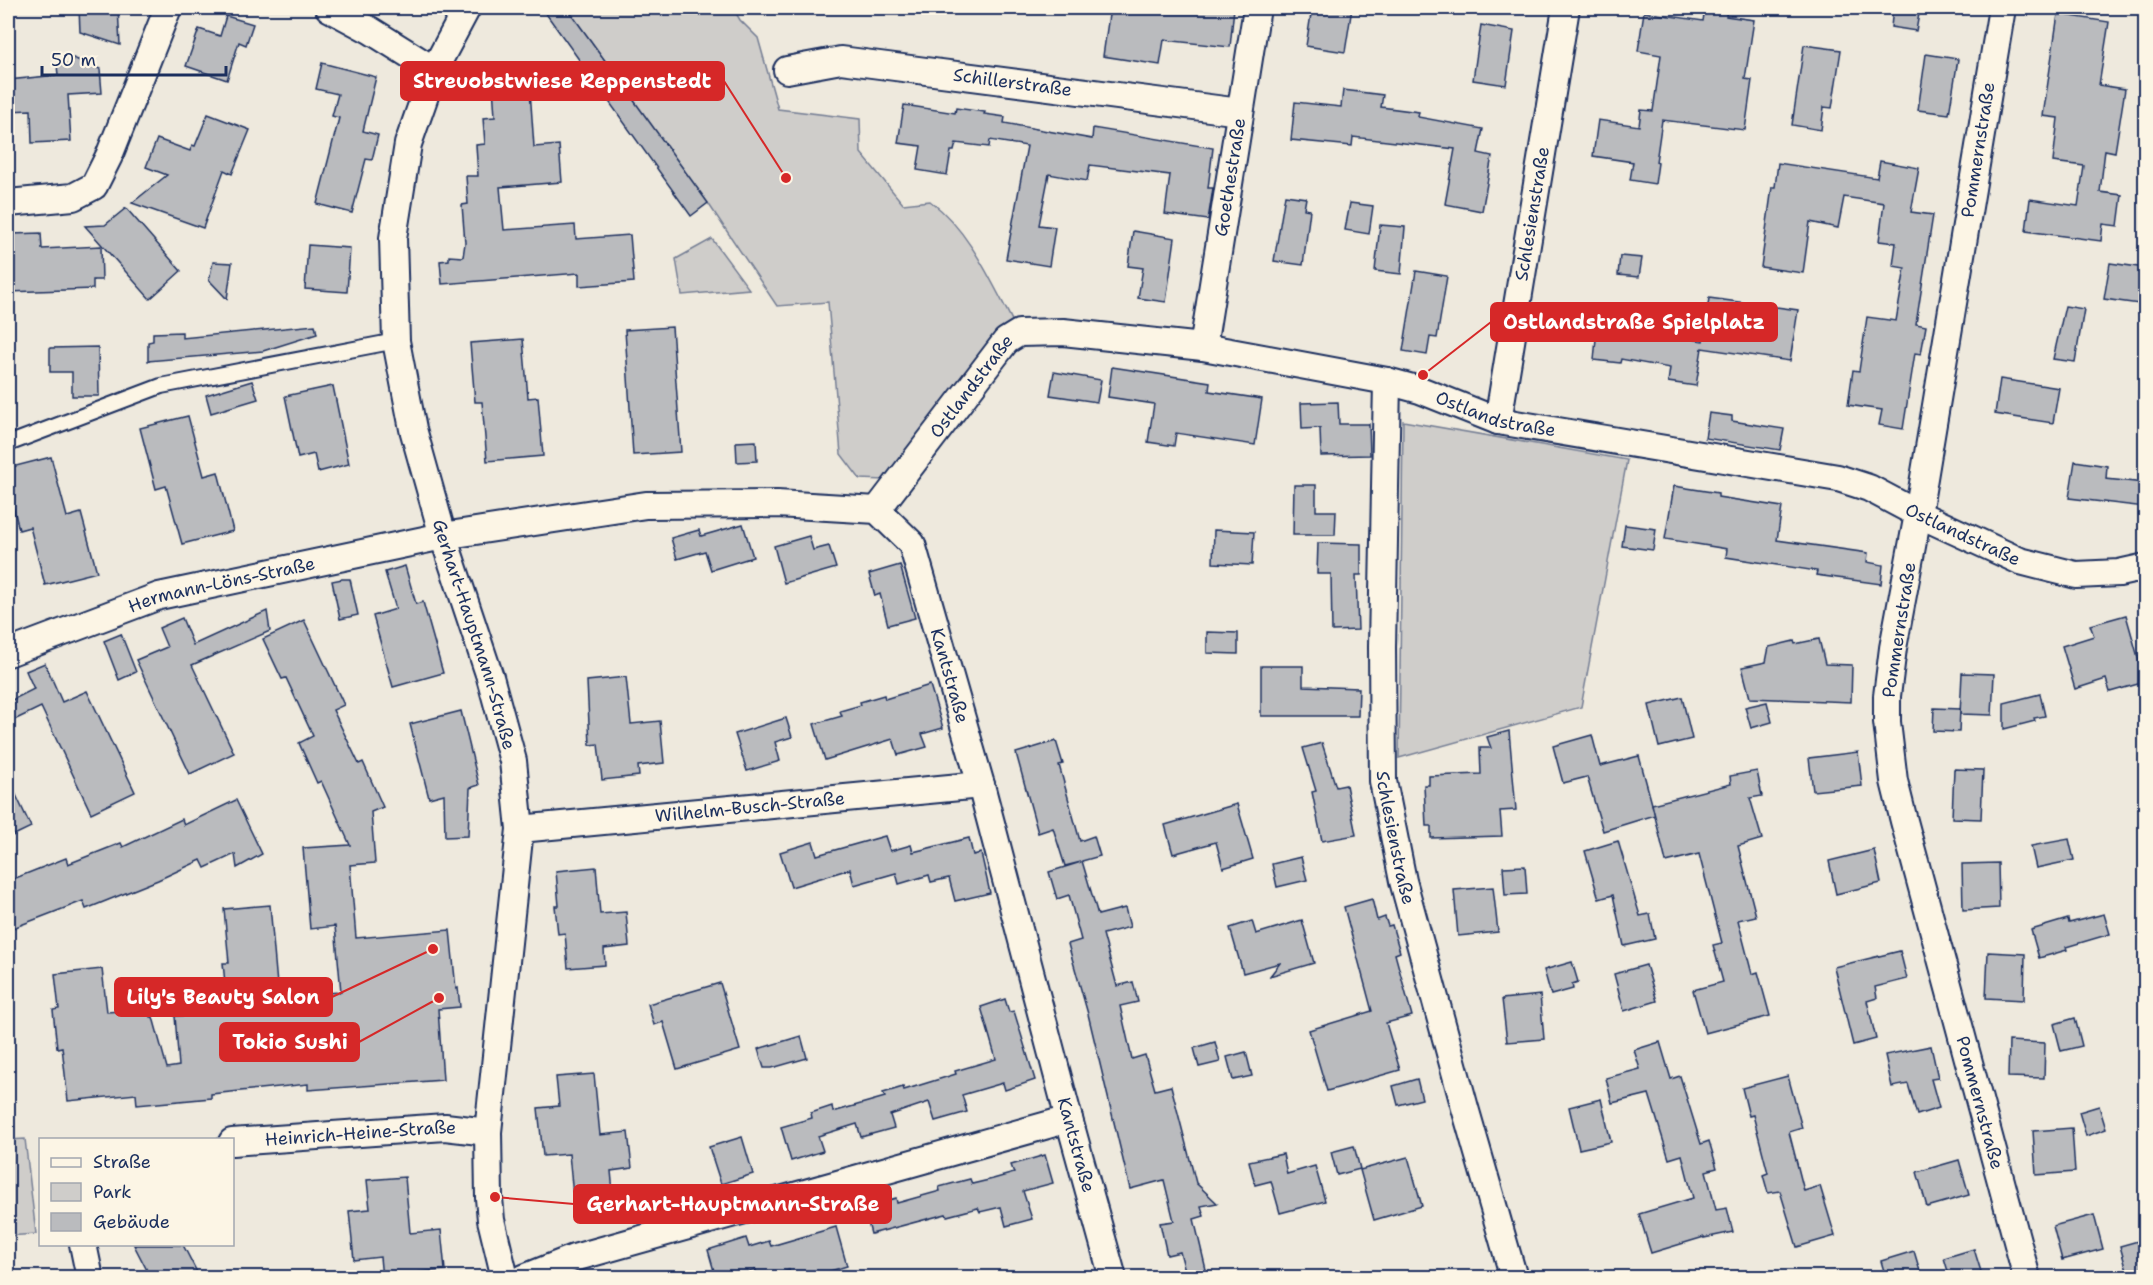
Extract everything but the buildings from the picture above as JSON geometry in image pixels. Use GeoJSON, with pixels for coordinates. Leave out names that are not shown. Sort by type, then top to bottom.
{"type":"FeatureCollection","features":[{"type":"Feature","properties":{"kind":"street"},"geometry":{"type":"LineString","coordinates":[[8,203],[73,197],[94,186],[109,156],[168,8]]}},
{"type":"Feature","properties":{"kind":"street"},"geometry":{"type":"LineString","coordinates":[[329,8],[370,30],[434,70]]}},
{"type":"Feature","properties":{"kind":"street","name":"Gerhart-Hauptmann-Straße"},"geometry":{"type":"LineString","coordinates":[[467,8],[434,70],[408,144],[393,238],[396,341],[413,429],[443,536],[490,676],[513,761],[520,829],[488,1132],[491,1220],[505,1278]]}},
{"type":"Feature","properties":{"kind":"street","name":"Goethestraße"},"geometry":{"type":"LineString","coordinates":[[1203,347],[1257,8]]}},
{"type":"Feature","properties":{"kind":"street","name":"Schlesienstraße"},"geometry":{"type":"LineString","coordinates":[[1498,421],[1566,8]]}},
{"type":"Feature","properties":{"kind":"street","name":"Pommernstraße"},"geometry":{"type":"LineString","coordinates":[[2002,8],[1918,514],[1893,648],[1887,696],[1887,722],[1894,781],[2027,1278]]}},
{"type":"Feature","properties":{"kind":"street","name":"Schillerstraße"},"geometry":{"type":"LineString","coordinates":[[787,70],[841,60],[1240,112]]}},
{"type":"Feature","properties":{"kind":"street","name":"Ostlandstraße"},"geometry":{"type":"LineString","coordinates":[[877,510],[1003,345],[1019,333],[1063,332],[1203,347],[1387,381],[1420,390],[1498,421],[1838,478],[1869,488],[1918,514],[2020,561],[2076,575],[2119,573],[2145,567]]}},
{"type":"Feature","properties":{"kind":"street","name":"Schlesienstraße"},"geometry":{"type":"LineString","coordinates":[[1387,381],[1382,647],[1383,780],[1403,881],[1514,1278]]}},
{"type":"Feature","properties":{"kind":"street"},"geometry":{"type":"LineString","coordinates":[[443,536],[646,505],[777,504],[877,510]]}},
{"type":"Feature","properties":{"kind":"street","name":"Kantstraße"},"geometry":{"type":"LineString","coordinates":[[877,510],[912,544],[981,785],[1113,1278]]}},
{"type":"Feature","properties":{"kind":"street","name":"Hermann-Löns-Straße"},"geometry":{"type":"LineString","coordinates":[[8,653],[159,596],[443,536]]}},
{"type":"Feature","properties":{"kind":"street","name":"Wilhelm-Busch-Straße"},"geometry":{"type":"LineString","coordinates":[[520,829],[981,785]]}},
{"type":"Feature","properties":{"kind":"street"},"geometry":{"type":"LineString","coordinates":[[524,1278],[574,1258],[1069,1119]]}},
{"type":"Feature","properties":{"kind":"street","name":"Heinrich-Heine-Straße"},"geometry":{"type":"LineString","coordinates":[[234,1142],[445,1126],[488,1132]]}},
{"type":"Feature","properties":{"kind":"street"},"geometry":{"type":"LineString","coordinates":[[82,1246],[90,1278]]}},
{"type":"Feature","properties":{"kind":"lane"},"geometry":{"type":"LineString","coordinates":[[8,444],[161,386],[396,341]]}},
{"type":"Feature","properties":{"kind":"green space"},"geometry":{"type":"Polygon","coordinates":[[[567,8],[733,8],[740,20],[758,38],[778,109],[860,119],[861,153],[903,204],[930,201],[957,227],[968,242],[989,275],[1015,326],[885,480],[860,479],[841,454],[828,302],[777,306],[708,203],[567,8]]]}},
{"type":"Feature","properties":{"kind":"green space"},"geometry":{"type":"Polygon","coordinates":[[[712,239],[749,289],[682,295],[676,259],[712,239]]]}},
{"type":"Feature","properties":{"kind":"green space"},"geometry":{"type":"Polygon","coordinates":[[[1403,421],[1627,460],[1581,707],[1399,758],[1403,421]]]}},
{"type":"Feature","properties":{"kind":"green space"},"geometry":{"type":"Polygon","coordinates":[[[25,1139],[36,1234],[8,1236],[8,1140],[25,1139]]]}},
{"type":"Feature","properties":{"kind":"place","name":"Streuobstwiese Reppenstedt"},"geometry":{"type":"Point","coordinates":[786,178]}},
{"type":"Feature","properties":{"kind":"place","name":"Ostlandstraße Spielplatz"},"geometry":{"type":"Point","coordinates":[1423,375]}},
{"type":"Feature","properties":{"kind":"place","name":"Lily's Beauty Salon"},"geometry":{"type":"Point","coordinates":[433,949]}},
{"type":"Feature","properties":{"kind":"place","name":"Tokio Sushi"},"geometry":{"type":"Point","coordinates":[439,998]}},
{"type":"Feature","properties":{"kind":"place","name":"Gerhart-Hauptmann-Straße"},"geometry":{"type":"Point","coordinates":[495,1197]}}]}
